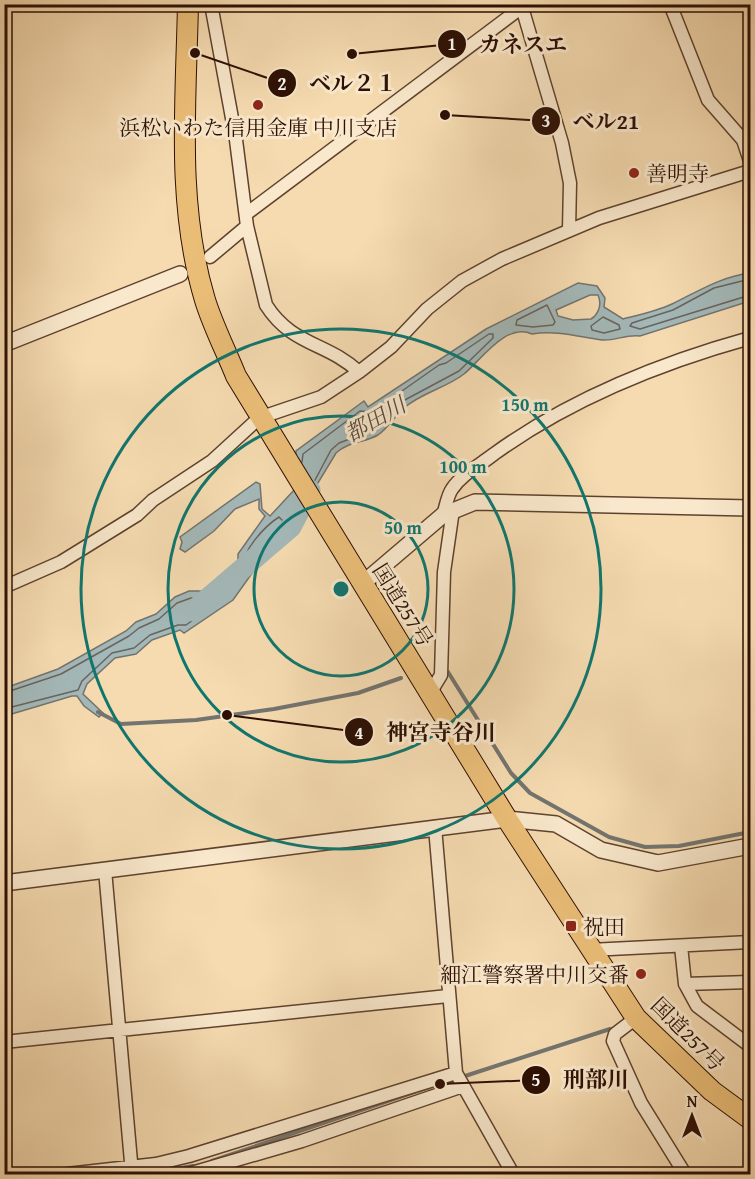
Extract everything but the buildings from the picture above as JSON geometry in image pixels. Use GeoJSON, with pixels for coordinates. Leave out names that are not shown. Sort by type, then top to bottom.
{"type":"FeatureCollection","features":[{"type":"Feature","properties":{"kind":"highway","name":"国道257号"},"geometry":{"type":"LineString","coordinates":[[188,4],[184,169],[193,247],[210,311],[236,376],[261,421],[507,819],[636,1018],[712,1091],[750,1119]]}},
{"type":"Feature","properties":{"kind":"street"},"geometry":{"type":"LineString","coordinates":[[211,4],[237,140],[246,220],[266,304],[282,327],[299,339],[345,359],[359,372]]}},
{"type":"Feature","properties":{"kind":"street"},"geometry":{"type":"LineString","coordinates":[[670,4],[708,100],[743,140],[750,161]]}},
{"type":"Feature","properties":{"kind":"street"},"geometry":{"type":"LineString","coordinates":[[210,257],[246,220],[523,6],[562,143],[570,183],[569,230]]}},
{"type":"Feature","properties":{"kind":"street"},"geometry":{"type":"LineString","coordinates":[[4,587],[61,562],[137,515],[162,494],[212,461],[261,421],[321,397],[359,372],[391,346],[427,309],[462,281],[502,259],[569,230],[649,201],[750,171]]}},
{"type":"Feature","properties":{"kind":"street"},"geometry":{"type":"LineString","coordinates":[[4,344],[180,274]]}},
{"type":"Feature","properties":{"kind":"street"},"geometry":{"type":"LineString","coordinates":[[430,693],[441,675],[444,572],[451,490],[465,475],[530,428],[580,401],[704,351],[750,338]]}},
{"type":"Feature","properties":{"kind":"street"},"geometry":{"type":"LineString","coordinates":[[362,584],[448,512],[474,501],[750,508]]}},
{"type":"Feature","properties":{"kind":"street"},"geometry":{"type":"LineString","coordinates":[[4,883],[507,819],[556,824],[601,850],[658,863],[750,846]]}},
{"type":"Feature","properties":{"kind":"street"},"geometry":{"type":"LineString","coordinates":[[435,827],[448,996],[459,1078],[513,1174]]}},
{"type":"Feature","properties":{"kind":"street"},"geometry":{"type":"LineString","coordinates":[[105,870],[132,1171]]}},
{"type":"Feature","properties":{"kind":"street"},"geometry":{"type":"LineString","coordinates":[[590,950],[750,942]]}},
{"type":"Feature","properties":{"kind":"street"},"geometry":{"type":"LineString","coordinates":[[681,946],[685,984],[697,1006],[749,1044]]}},
{"type":"Feature","properties":{"kind":"street"},"geometry":{"type":"LineString","coordinates":[[685,984],[750,982]]}},
{"type":"Feature","properties":{"kind":"street"},"geometry":{"type":"LineString","coordinates":[[4,1042],[448,996]]}},
{"type":"Feature","properties":{"kind":"street"},"geometry":{"type":"LineString","coordinates":[[636,1018],[615,1034],[613,1041],[641,1103],[685,1174]]}},
{"type":"Feature","properties":{"kind":"street"},"geometry":{"type":"LineString","coordinates":[[67,1174],[132,1171],[459,1078]]}},
{"type":"Feature","properties":{"kind":"street"},"geometry":{"type":"LineString","coordinates":[[188,1174],[302,1141],[459,1078]]}},
{"type":"Feature","properties":{"kind":"water"},"geometry":{"type":"Polygon","coordinates":[[[750,273],[750,301],[640,336],[602,340],[559,333],[522,332],[513,333],[504,338],[464,374],[404,408],[378,435],[346,446],[336,453],[301,511],[287,524],[233,600],[184,633],[180,630],[152,640],[136,654],[115,658],[87,684],[83,694],[103,713],[99,717],[84,706],[77,696],[5,716],[5,688],[58,669],[126,631],[136,622],[156,614],[175,597],[189,591],[219,591],[238,560],[238,554],[265,516],[259,509],[259,499],[235,509],[214,531],[185,552],[180,549],[182,542],[180,537],[256,482],[260,484],[262,509],[270,516],[296,488],[296,451],[364,401],[368,407],[486,329],[578,283],[597,286],[605,298],[604,307],[623,319],[648,313],[710,285],[750,273]],[[590,295],[556,310],[558,316],[573,320],[591,319],[599,308],[598,295],[590,295]]]}},
{"type":"Feature","properties":{"kind":"waterway","name":"都田川"},"geometry":{"type":"LineString","coordinates":[[193,611],[291,527],[310,490]]}},
{"type":"Feature","properties":{"kind":"waterway"},"geometry":{"type":"LineString","coordinates":[[448,672],[511,773],[530,793],[609,837],[645,847],[679,846],[750,832]]}},
{"type":"Feature","properties":{"kind":"waterway"},"geometry":{"type":"LineString","coordinates":[[98,712],[121,724],[196,720],[274,709],[358,693],[401,678]]}},
{"type":"Feature","properties":{"kind":"waterway"},"geometry":{"type":"LineString","coordinates":[[462,1077],[610,1029]]}},
{"type":"Feature","properties":{"kind":"waterway"},"geometry":{"type":"LineString","coordinates":[[212,1161],[429,1087]]}},
{"type":"Feature","properties":{"kind":"waterway"},"geometry":{"type":"LineString","coordinates":[[147,1174],[193,1166]]}},
{"type":"Feature","properties":{"kind":"place","name":"ベル２１"},"geometry":{"type":"Point","coordinates":[195,53]}},
{"type":"Feature","properties":{"kind":"place","name":"カネスエ"},"geometry":{"type":"Point","coordinates":[352,54]}},
{"type":"Feature","properties":{"kind":"place","name":"浜松いわた信用金庫 中川支店"},"geometry":{"type":"Point","coordinates":[258,105]}},
{"type":"Feature","properties":{"kind":"place","name":"ベル21"},"geometry":{"type":"Point","coordinates":[445,115]}},
{"type":"Feature","properties":{"kind":"place","name":"善明寺"},"geometry":{"type":"Point","coordinates":[634,173]}},
{"type":"Feature","properties":{"kind":"place","name":"神宮寺谷川"},"geometry":{"type":"Point","coordinates":[227,715]}},
{"type":"Feature","properties":{"kind":"place","name":"祝田"},"geometry":{"type":"Point","coordinates":[571,926]}},
{"type":"Feature","properties":{"kind":"place","name":"細江警察署中川交番"},"geometry":{"type":"Point","coordinates":[641,974]}},
{"type":"Feature","properties":{"kind":"place","name":"刑部川"},"geometry":{"type":"Point","coordinates":[440,1084]}}]}
